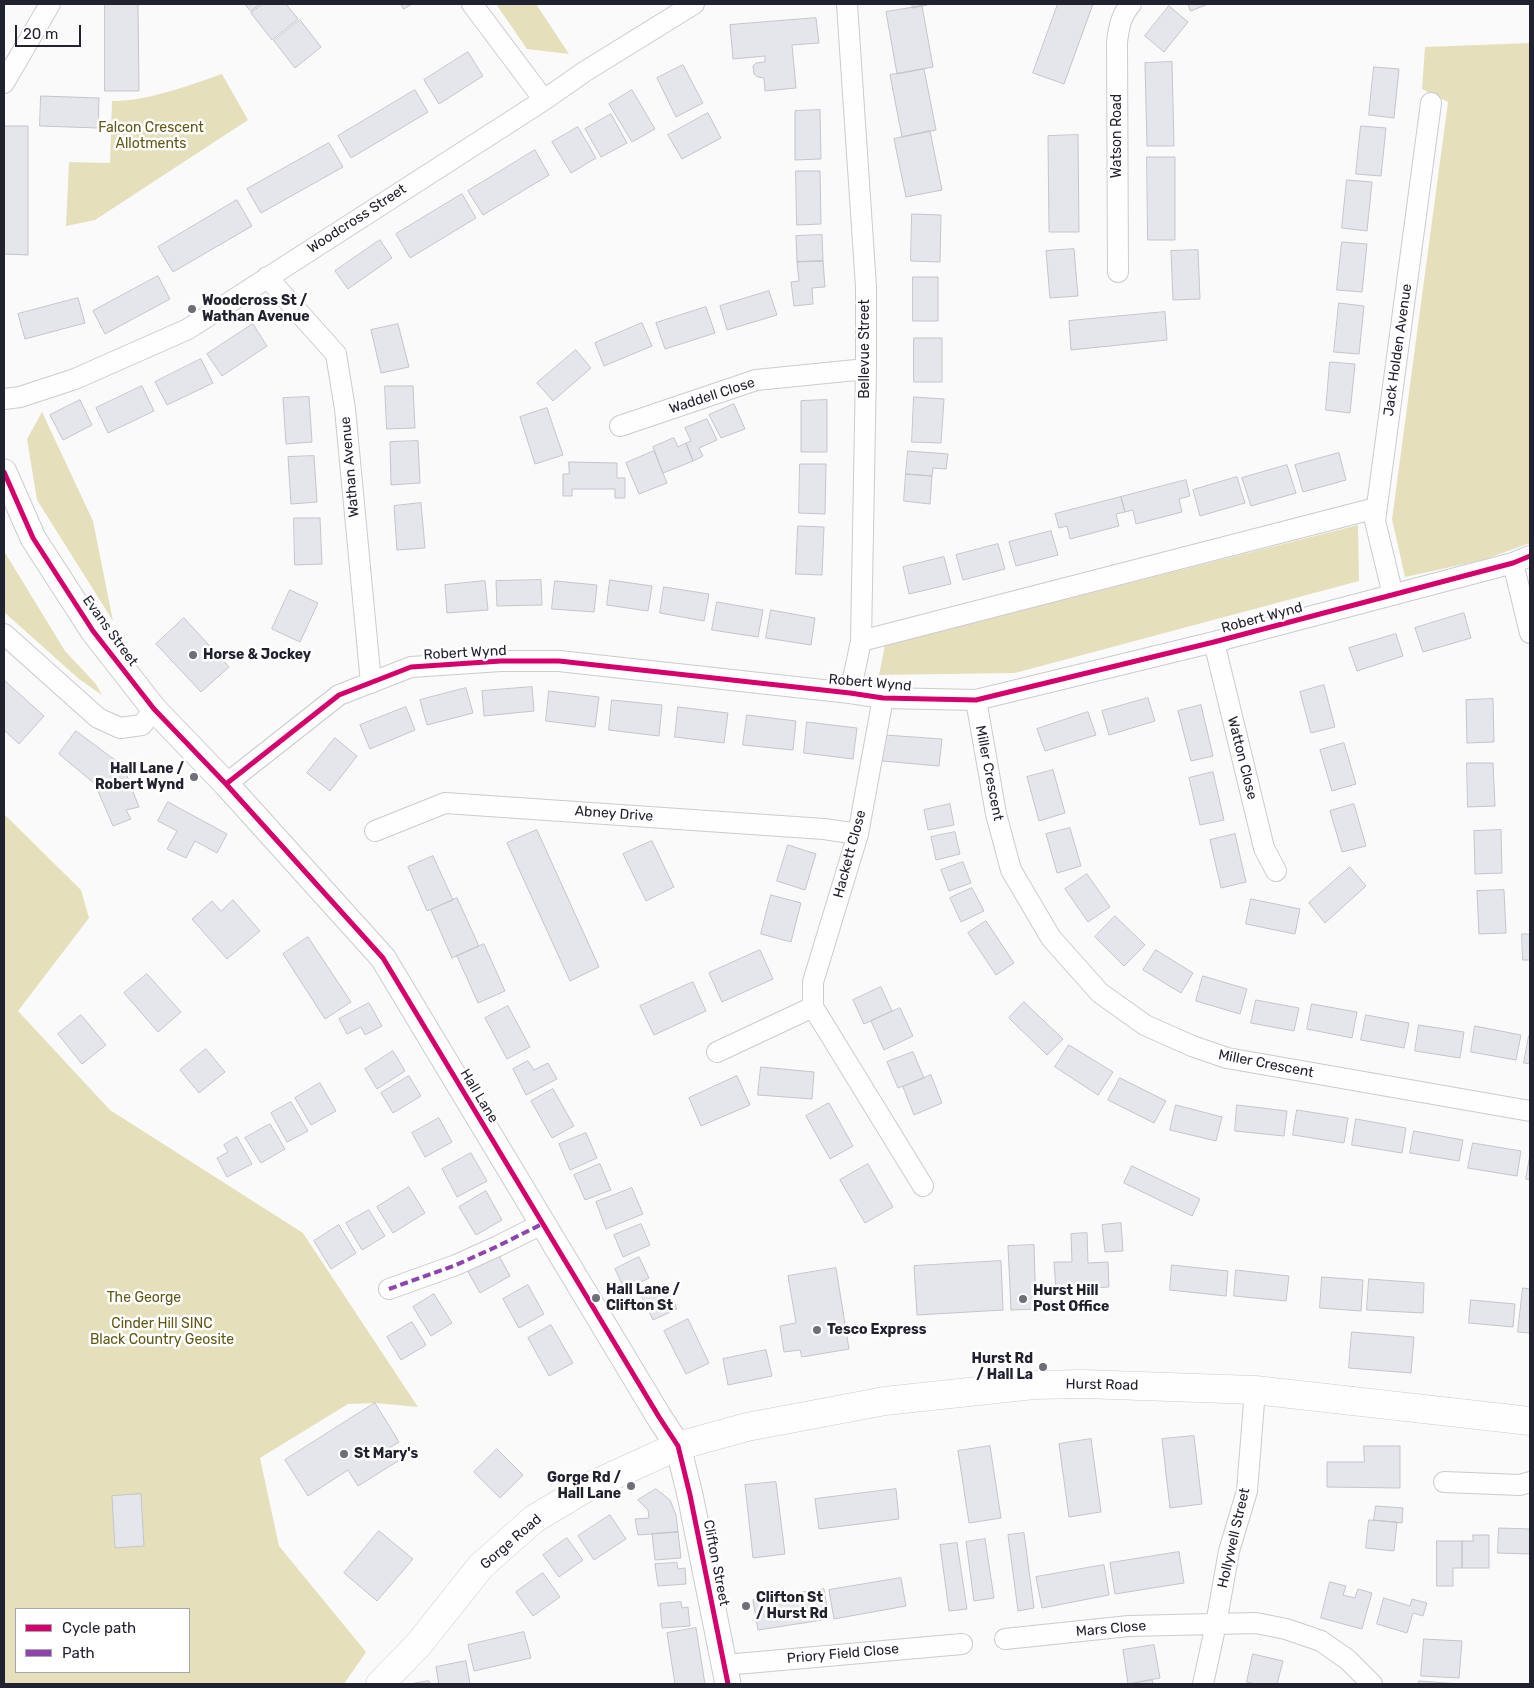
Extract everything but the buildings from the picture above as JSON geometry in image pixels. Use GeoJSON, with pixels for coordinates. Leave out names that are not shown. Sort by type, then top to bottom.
{"type":"FeatureCollection","features":[{"type":"Feature","properties":{"kind":"main road","name":"Hurst Road"},"geometry":{"type":"LineString","coordinates":[[678,1446],[747,1427],[885,1401],[1034,1385],[1111,1384],[1255,1390],[1530,1421]]}},
{"type":"Feature","properties":{"kind":"main road","name":"Gorge Road"},"geometry":{"type":"LineString","coordinates":[[380,1684],[418,1644],[481,1566],[534,1519],[586,1488],[678,1446]]}},
{"type":"Feature","properties":{"kind":"street"},"geometry":{"type":"LineString","coordinates":[[4,83],[50,4]]}},
{"type":"Feature","properties":{"kind":"street"},"geometry":{"type":"LineString","coordinates":[[472,4],[544,100]]}},
{"type":"Feature","properties":{"kind":"street","name":"Woodcross Street"},"geometry":{"type":"LineString","coordinates":[[4,399],[20,397],[75,379],[188,329],[544,100],[584,72],[694,4]]}},
{"type":"Feature","properties":{"kind":"street","name":"Bellevue Street"},"geometry":{"type":"LineString","coordinates":[[847,4],[866,287],[861,641],[850,693]]}},
{"type":"Feature","properties":{"kind":"street","name":"Watson Road"},"geometry":{"type":"LineString","coordinates":[[1118,272],[1117,42],[1119,25],[1131,4]]}},
{"type":"Feature","properties":{"kind":"street","name":"Jack Holden Avenue"},"geometry":{"type":"LineString","coordinates":[[1393,595],[1375,521],[1376,508],[1431,103]]}},
{"type":"Feature","properties":{"kind":"street","name":"Wathan Avenue"},"geometry":{"type":"LineString","coordinates":[[267,277],[336,354],[345,409],[371,683]]}},
{"type":"Feature","properties":{"kind":"street","name":"Waddell Close"},"geometry":{"type":"LineString","coordinates":[[620,426],[756,380],[866,369]]}},
{"type":"Feature","properties":{"kind":"street","name":"Evans Street"},"geometry":{"type":"LineString","coordinates":[[4,472],[33,538],[93,632],[154,709],[226,784]]}},
{"type":"Feature","properties":{"kind":"street"},"geometry":{"type":"LineString","coordinates":[[861,641],[1376,508]]}},
{"type":"Feature","properties":{"kind":"street"},"geometry":{"type":"LineString","coordinates":[[1522,559],[1530,633]]}},
{"type":"Feature","properties":{"kind":"street","name":"Robert Wynd"},"geometry":{"type":"LineString","coordinates":[[226,784],[339,695],[411,667],[501,661],[559,661],[883,698],[976,700],[1214,642],[1522,559]]}},
{"type":"Feature","properties":{"kind":"street"},"geometry":{"type":"LineString","coordinates":[[4,634],[98,718],[120,728],[142,725],[154,709]]}},
{"type":"Feature","properties":{"kind":"street","name":"Watton Close"},"geometry":{"type":"LineString","coordinates":[[1214,642],[1264,848],[1276,871]]}},
{"type":"Feature","properties":{"kind":"street","name":"Hackett Close"},"geometry":{"type":"LineString","coordinates":[[813,1007],[814,982],[858,834],[883,698]]}},
{"type":"Feature","properties":{"kind":"street","name":"Miller Crescent"},"geometry":{"type":"LineString","coordinates":[[976,700],[996,814],[1012,870],[1051,938],[1100,993],[1145,1025],[1192,1046],[1227,1058],[1530,1111]]}},
{"type":"Feature","properties":{"kind":"street","name":"Hall Lane"},"geometry":{"type":"LineString","coordinates":[[226,784],[384,958],[542,1224],[659,1418],[678,1446]]}},
{"type":"Feature","properties":{"kind":"street","name":"Abney Drive"},"geometry":{"type":"LineString","coordinates":[[375,831],[445,803],[824,829],[858,834]]}},
{"type":"Feature","properties":{"kind":"street"},"geometry":{"type":"LineString","coordinates":[[717,1052],[813,1007],[923,1186]]}},
{"type":"Feature","properties":{"kind":"street"},"geometry":{"type":"LineString","coordinates":[[389,1288],[456,1265],[542,1224]]}},
{"type":"Feature","properties":{"kind":"street","name":"Hollywell Street"},"geometry":{"type":"LineString","coordinates":[[1202,1684],[1216,1624],[1229,1551],[1247,1491],[1255,1390]]}},
{"type":"Feature","properties":{"kind":"street","name":"Clifton Street"},"geometry":{"type":"LineString","coordinates":[[678,1446],[690,1495],[726,1674]]}},
{"type":"Feature","properties":{"kind":"street"},"geometry":{"type":"LineString","coordinates":[[1444,1482],[1520,1485],[1530,1482]]}},
{"type":"Feature","properties":{"kind":"street","name":"Mars Close"},"geometry":{"type":"LineString","coordinates":[[1005,1639],[1129,1626],[1256,1623],[1286,1629],[1321,1641],[1348,1660],[1372,1684]]}},
{"type":"Feature","properties":{"kind":"street","name":"Priory Field Close"},"geometry":{"type":"LineString","coordinates":[[726,1674],[962,1644]]}},
{"type":"Feature","properties":{"kind":"green space"},"geometry":{"type":"Polygon","coordinates":[[[496,4],[536,4],[569,54],[527,49],[496,4]]]}},
{"type":"Feature","properties":{"kind":"green space"},"geometry":{"type":"Polygon","coordinates":[[[1530,43],[1530,543],[1483,560],[1405,577],[1392,519],[1448,102],[1422,89],[1425,47],[1530,43]]]}},
{"type":"Feature","properties":{"kind":"green space","name":"Falcon Crescent Allotments"},"geometry":{"type":"Polygon","coordinates":[[[222,74],[248,120],[95,220],[66,226],[69,162],[110,163],[112,101],[125,101],[153,96],[222,74]]]}},
{"type":"Feature","properties":{"kind":"green space"},"geometry":{"type":"Polygon","coordinates":[[[42,412],[93,521],[113,621],[37,500],[27,439],[42,412]]]}},
{"type":"Feature","properties":{"kind":"green space"},"geometry":{"type":"Polygon","coordinates":[[[1358,525],[1359,581],[1015,673],[879,675],[885,645],[1358,525]]]}},
{"type":"Feature","properties":{"kind":"green space"},"geometry":{"type":"Polygon","coordinates":[[[4,551],[65,651],[96,684],[102,695],[79,679],[4,612],[4,551]]]}},
{"type":"Feature","properties":{"kind":"green space","name":"The George"},"geometry":{"type":"Polygon","coordinates":[[[4,814],[81,890],[89,918],[18,1011],[110,1110],[303,1233],[418,1407],[375,1403],[348,1404],[260,1458],[279,1546],[366,1652],[344,1684],[4,1684],[4,814]]]}},
{"type":"Feature","properties":{"kind":"marked path"},"geometry":{"type":"LineString","coordinates":[[389,1289],[456,1265],[542,1224]]}},
{"type":"Feature","properties":{"kind":"cycle path"},"geometry":{"type":"LineString","coordinates":[[4,472],[33,538],[93,631],[154,709],[226,784],[383,958],[678,1446],[690,1495],[728,1684]]}},
{"type":"Feature","properties":{"kind":"cycle path"},"geometry":{"type":"LineString","coordinates":[[226,784],[339,695],[411,667],[501,661],[559,661],[883,698],[976,700],[1214,642],[1513,563],[1530,556]]}},
{"type":"Feature","properties":{"kind":"place","name":"Woodcross St / Wathan Avenue"},"geometry":{"type":"Point","coordinates":[192,309]}},
{"type":"Feature","properties":{"kind":"place","name":"Horse & Jockey"},"geometry":{"type":"Point","coordinates":[193,655]}},
{"type":"Feature","properties":{"kind":"place","name":"Hall Lane / Robert Wynd"},"geometry":{"type":"Point","coordinates":[194,777]}},
{"type":"Feature","properties":{"kind":"place","name":"Hall Lane / Clifton St"},"geometry":{"type":"Point","coordinates":[596,1298]}},
{"type":"Feature","properties":{"kind":"place","name":"Hurst Hill Post Office"},"geometry":{"type":"Point","coordinates":[1023,1299]}},
{"type":"Feature","properties":{"kind":"place","name":"Tesco Express"},"geometry":{"type":"Point","coordinates":[817,1330]}},
{"type":"Feature","properties":{"kind":"place","name":"Hurst Rd / Hall La"},"geometry":{"type":"Point","coordinates":[1043,1367]}},
{"type":"Feature","properties":{"kind":"place","name":"St Mary's"},"geometry":{"type":"Point","coordinates":[344,1454]}},
{"type":"Feature","properties":{"kind":"place","name":"Gorge Rd / Hall Lane"},"geometry":{"type":"Point","coordinates":[631,1486]}},
{"type":"Feature","properties":{"kind":"place","name":"Clifton St / Hurst Rd"},"geometry":{"type":"Point","coordinates":[746,1606]}},
{"type":"Feature","properties":{"kind":"park label","name":"Cinder Hill SINC Black Country Geosite"},"geometry":{"type":"Point","coordinates":[162,1332]}}]}
